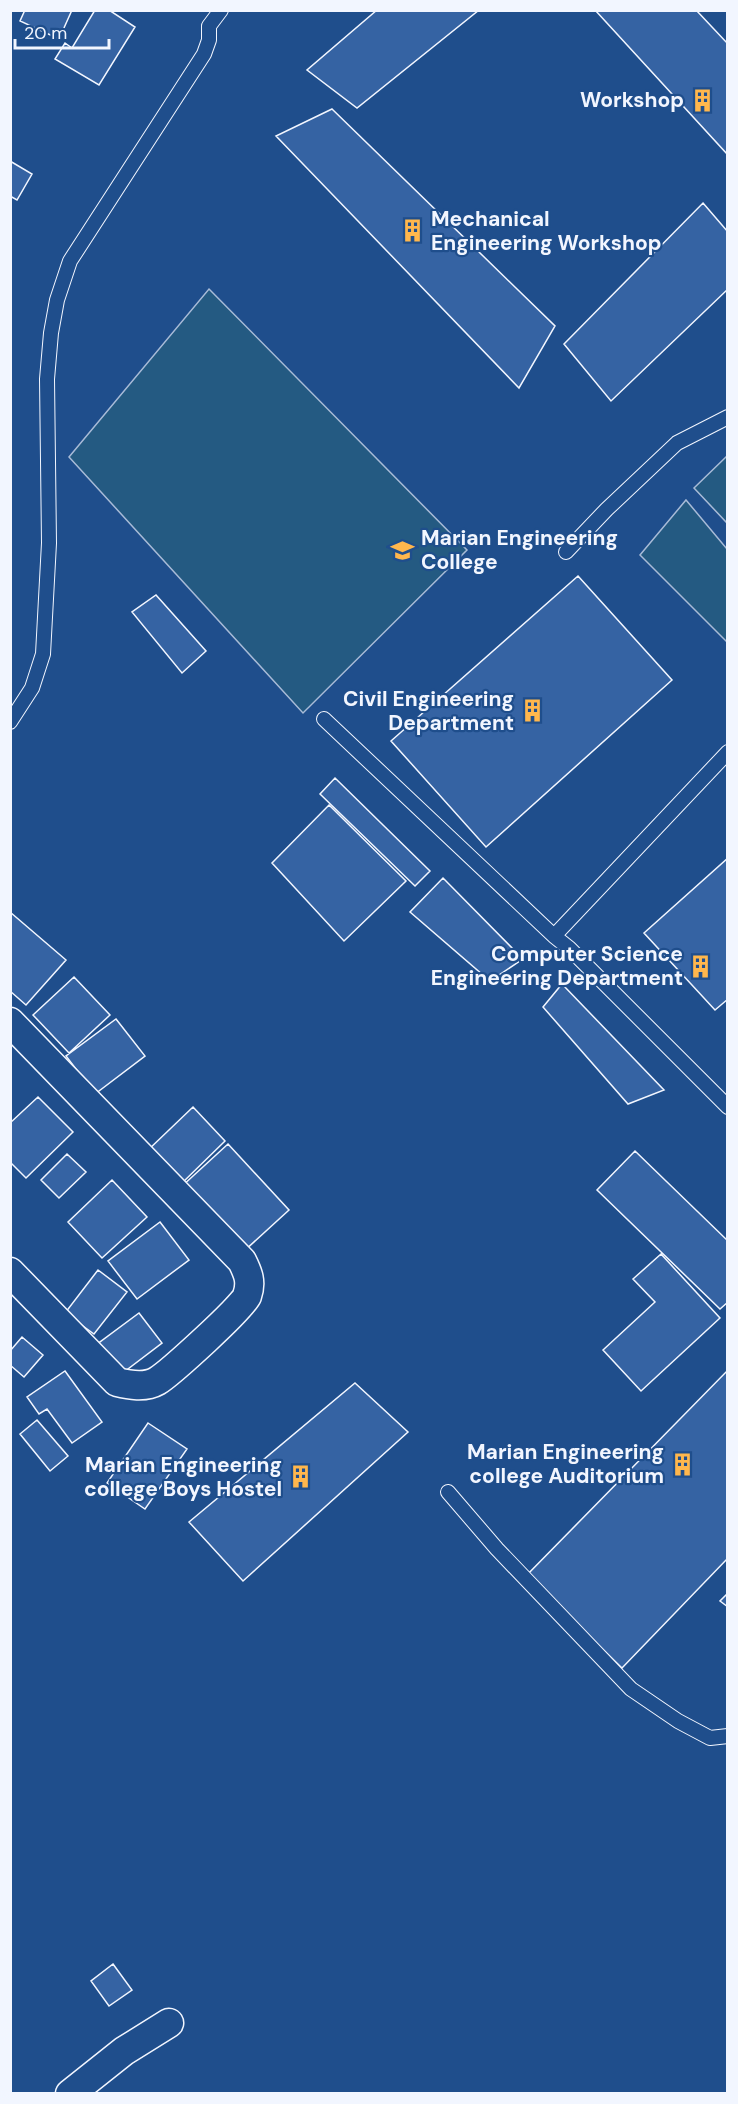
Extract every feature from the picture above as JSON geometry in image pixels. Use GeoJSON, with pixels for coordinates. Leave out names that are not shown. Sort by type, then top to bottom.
{"type":"FeatureCollection","features":[{"type":"Feature","properties":{"kind":"street"},"geometry":{"type":"LineString","coordinates":[[10,1022],[242,1261],[250,1278],[247,1297],[228,1319],[156,1382],[135,1386],[117,1382],[10,1272]]}},
{"type":"Feature","properties":{"kind":"street"},"geometry":{"type":"LineString","coordinates":[[70,2094],[123,2051],[169,2023]]}},
{"type":"Feature","properties":{"kind":"lane"},"geometry":{"type":"LineString","coordinates":[[10,722],[32,688],[43,654],[49,543],[47,379],[51,333],[57,300],[70,261],[204,54],[209,40],[209,26],[221,10]]}},
{"type":"Feature","properties":{"kind":"lane"},"geometry":{"type":"LineString","coordinates":[[566,552],[607,509],[677,443],[728,417]]}},
{"type":"Feature","properties":{"kind":"lane"},"geometry":{"type":"LineString","coordinates":[[324,719],[569,948],[728,1107]]}},
{"type":"Feature","properties":{"kind":"lane"},"geometry":{"type":"LineString","coordinates":[[554,936],[728,752]]}},
{"type":"Feature","properties":{"kind":"lane"},"geometry":{"type":"LineString","coordinates":[[448,1492],[497,1549],[631,1689],[678,1721],[710,1738],[728,1736]]}},
{"type":"Feature","properties":{"kind":"shaded area"},"geometry":{"type":"Polygon","coordinates":[[[209,289],[467,550],[303,713],[69,457],[209,289]]]}},
{"type":"Feature","properties":{"kind":"shaded area"},"geometry":{"type":"Polygon","coordinates":[[[727,456],[727,523],[694,488],[727,456]]]}},
{"type":"Feature","properties":{"kind":"shaded area"},"geometry":{"type":"Polygon","coordinates":[[[686,500],[727,549],[728,639],[726,641],[640,555],[686,500]]]}},
{"type":"Feature","properties":{"kind":"building"},"geometry":{"type":"Polygon","coordinates":[[[25,10],[72,10],[59,39],[20,21],[25,10]]]}},
{"type":"Feature","properties":{"kind":"building"},"geometry":{"type":"Polygon","coordinates":[[[95,10],[109,10],[135,27],[99,85],[55,59],[65,43],[72,48],[95,10]]]}},
{"type":"Feature","properties":{"kind":"building"},"geometry":{"type":"Polygon","coordinates":[[[377,10],[479,10],[357,108],[307,70],[377,10]]]}},
{"type":"Feature","properties":{"kind":"building","name":"Workshop"},"geometry":{"type":"Polygon","coordinates":[[[595,10],[696,10],[728,44],[728,155],[595,10]]]}},
{"type":"Feature","properties":{"kind":"building","name":"Mechanical Engineering Workshop"},"geometry":{"type":"Polygon","coordinates":[[[332,109],[555,326],[519,388],[276,136],[332,109]]]}},
{"type":"Feature","properties":{"kind":"building"},"geometry":{"type":"Polygon","coordinates":[[[10,161],[32,174],[17,200],[10,196],[10,161]]]}},
{"type":"Feature","properties":{"kind":"building"},"geometry":{"type":"Polygon","coordinates":[[[703,203],[728,232],[728,289],[611,401],[564,344],[703,203]]]}},
{"type":"Feature","properties":{"kind":"building","name":"Civil Engineering Department"},"geometry":{"type":"Polygon","coordinates":[[[578,576],[672,680],[486,847],[391,741],[578,576]]]}},
{"type":"Feature","properties":{"kind":"building"},"geometry":{"type":"Polygon","coordinates":[[[156,595],[206,651],[182,673],[132,612],[156,595]]]}},
{"type":"Feature","properties":{"kind":"building"},"geometry":{"type":"Polygon","coordinates":[[[335,778],[430,871],[415,886],[320,794],[335,778]]]}},
{"type":"Feature","properties":{"kind":"building"},"geometry":{"type":"Polygon","coordinates":[[[329,805],[406,881],[344,941],[272,863],[329,805]]]}},
{"type":"Feature","properties":{"kind":"building","name":"Computer Science Engineering Department"},"geometry":{"type":"Polygon","coordinates":[[[728,858],[728,999],[715,1010],[644,933],[728,858]]]}},
{"type":"Feature","properties":{"kind":"building"},"geometry":{"type":"Polygon","coordinates":[[[443,878],[523,959],[490,981],[410,912],[443,878]]]}},
{"type":"Feature","properties":{"kind":"building"},"geometry":{"type":"Polygon","coordinates":[[[10,912],[66,960],[26,1005],[10,991],[10,912]]]}},
{"type":"Feature","properties":{"kind":"building"},"geometry":{"type":"Polygon","coordinates":[[[74,977],[110,1015],[69,1053],[33,1015],[74,977]]]}},
{"type":"Feature","properties":{"kind":"building"},"geometry":{"type":"Polygon","coordinates":[[[562,984],[664,1090],[628,1104],[543,1007],[562,984]]]}},
{"type":"Feature","properties":{"kind":"building"},"geometry":{"type":"Polygon","coordinates":[[[116,1019],[145,1056],[95,1094],[66,1056],[116,1019]]]}},
{"type":"Feature","properties":{"kind":"building"},"geometry":{"type":"Polygon","coordinates":[[[38,1097],[73,1132],[26,1178],[10,1162],[10,1123],[38,1097]]]}},
{"type":"Feature","properties":{"kind":"building"},"geometry":{"type":"Polygon","coordinates":[[[193,1107],[225,1141],[179,1186],[146,1152],[193,1107]]]}},
{"type":"Feature","properties":{"kind":"building"},"geometry":{"type":"Polygon","coordinates":[[[228,1144],[289,1210],[243,1252],[181,1187],[228,1144]]]}},
{"type":"Feature","properties":{"kind":"building"},"geometry":{"type":"Polygon","coordinates":[[[635,1151],[728,1241],[728,1302],[720,1309],[597,1190],[635,1151]]]}},
{"type":"Feature","properties":{"kind":"building"},"geometry":{"type":"Polygon","coordinates":[[[67,1154],[86,1172],[59,1198],[41,1180],[67,1154]]]}},
{"type":"Feature","properties":{"kind":"building"},"geometry":{"type":"Polygon","coordinates":[[[112,1180],[147,1217],[102,1258],[68,1222],[112,1180]]]}},
{"type":"Feature","properties":{"kind":"building"},"geometry":{"type":"Polygon","coordinates":[[[160,1222],[189,1260],[137,1299],[108,1261],[160,1222]]]}},
{"type":"Feature","properties":{"kind":"building"},"geometry":{"type":"Polygon","coordinates":[[[661,1254],[720,1318],[641,1391],[603,1350],[655,1302],[633,1279],[661,1254]]]}},
{"type":"Feature","properties":{"kind":"building"},"geometry":{"type":"Polygon","coordinates":[[[98,1270],[127,1292],[94,1334],[65,1313],[98,1270]]]}},
{"type":"Feature","properties":{"kind":"building"},"geometry":{"type":"Polygon","coordinates":[[[139,1313],[162,1343],[120,1375],[96,1345],[139,1313]]]}},
{"type":"Feature","properties":{"kind":"building"},"geometry":{"type":"Polygon","coordinates":[[[22,1337],[43,1355],[24,1377],[10,1365],[10,1351],[22,1337]]]}},
{"type":"Feature","properties":{"kind":"building","name":"Marian Engineering college Auditorium"},"geometry":{"type":"Polygon","coordinates":[[[728,1370],[728,1558],[622,1668],[524,1578],[728,1370]]]}},
{"type":"Feature","properties":{"kind":"building"},"geometry":{"type":"Polygon","coordinates":[[[65,1371],[102,1422],[72,1443],[47,1409],[39,1414],[27,1397],[65,1371]]]}},
{"type":"Feature","properties":{"kind":"building","name":"Marian Engineering college Boys Hostel"},"geometry":{"type":"Polygon","coordinates":[[[355,1383],[408,1432],[243,1581],[189,1522],[355,1383]]]}},
{"type":"Feature","properties":{"kind":"building"},"geometry":{"type":"Polygon","coordinates":[[[37,1420],[68,1456],[50,1471],[20,1434],[37,1420]]]}},
{"type":"Feature","properties":{"kind":"building"},"geometry":{"type":"Polygon","coordinates":[[[148,1423],[187,1449],[145,1509],[107,1483],[148,1423]]]}},
{"type":"Feature","properties":{"kind":"building"},"geometry":{"type":"Polygon","coordinates":[[[728,1593],[728,1607],[720,1601],[728,1593]]]}},
{"type":"Feature","properties":{"kind":"building"},"geometry":{"type":"Polygon","coordinates":[[[113,1964],[132,1990],[109,2006],[91,1981],[113,1964]]]}},
{"type":"Feature","properties":{"kind":"place","name":"Workshop"},"geometry":{"type":"Point","coordinates":[702,100]}},
{"type":"Feature","properties":{"kind":"place","name":"Mechanical Engineering Workshop"},"geometry":{"type":"Point","coordinates":[413,231]}},
{"type":"Feature","properties":{"kind":"place","name":"Marian Engineering College"},"geometry":{"type":"Point","coordinates":[403,550]}},
{"type":"Feature","properties":{"kind":"place","name":"Civil Engineering Department"},"geometry":{"type":"Point","coordinates":[532,711]}},
{"type":"Feature","properties":{"kind":"place","name":"Computer Science Engineering Department"},"geometry":{"type":"Point","coordinates":[701,966]}},
{"type":"Feature","properties":{"kind":"place","name":"Marian Engineering college Auditorium"},"geometry":{"type":"Point","coordinates":[682,1464]}},
{"type":"Feature","properties":{"kind":"place","name":"Marian Engineering college Boys Hostel"},"geometry":{"type":"Point","coordinates":[300,1477]}}]}
